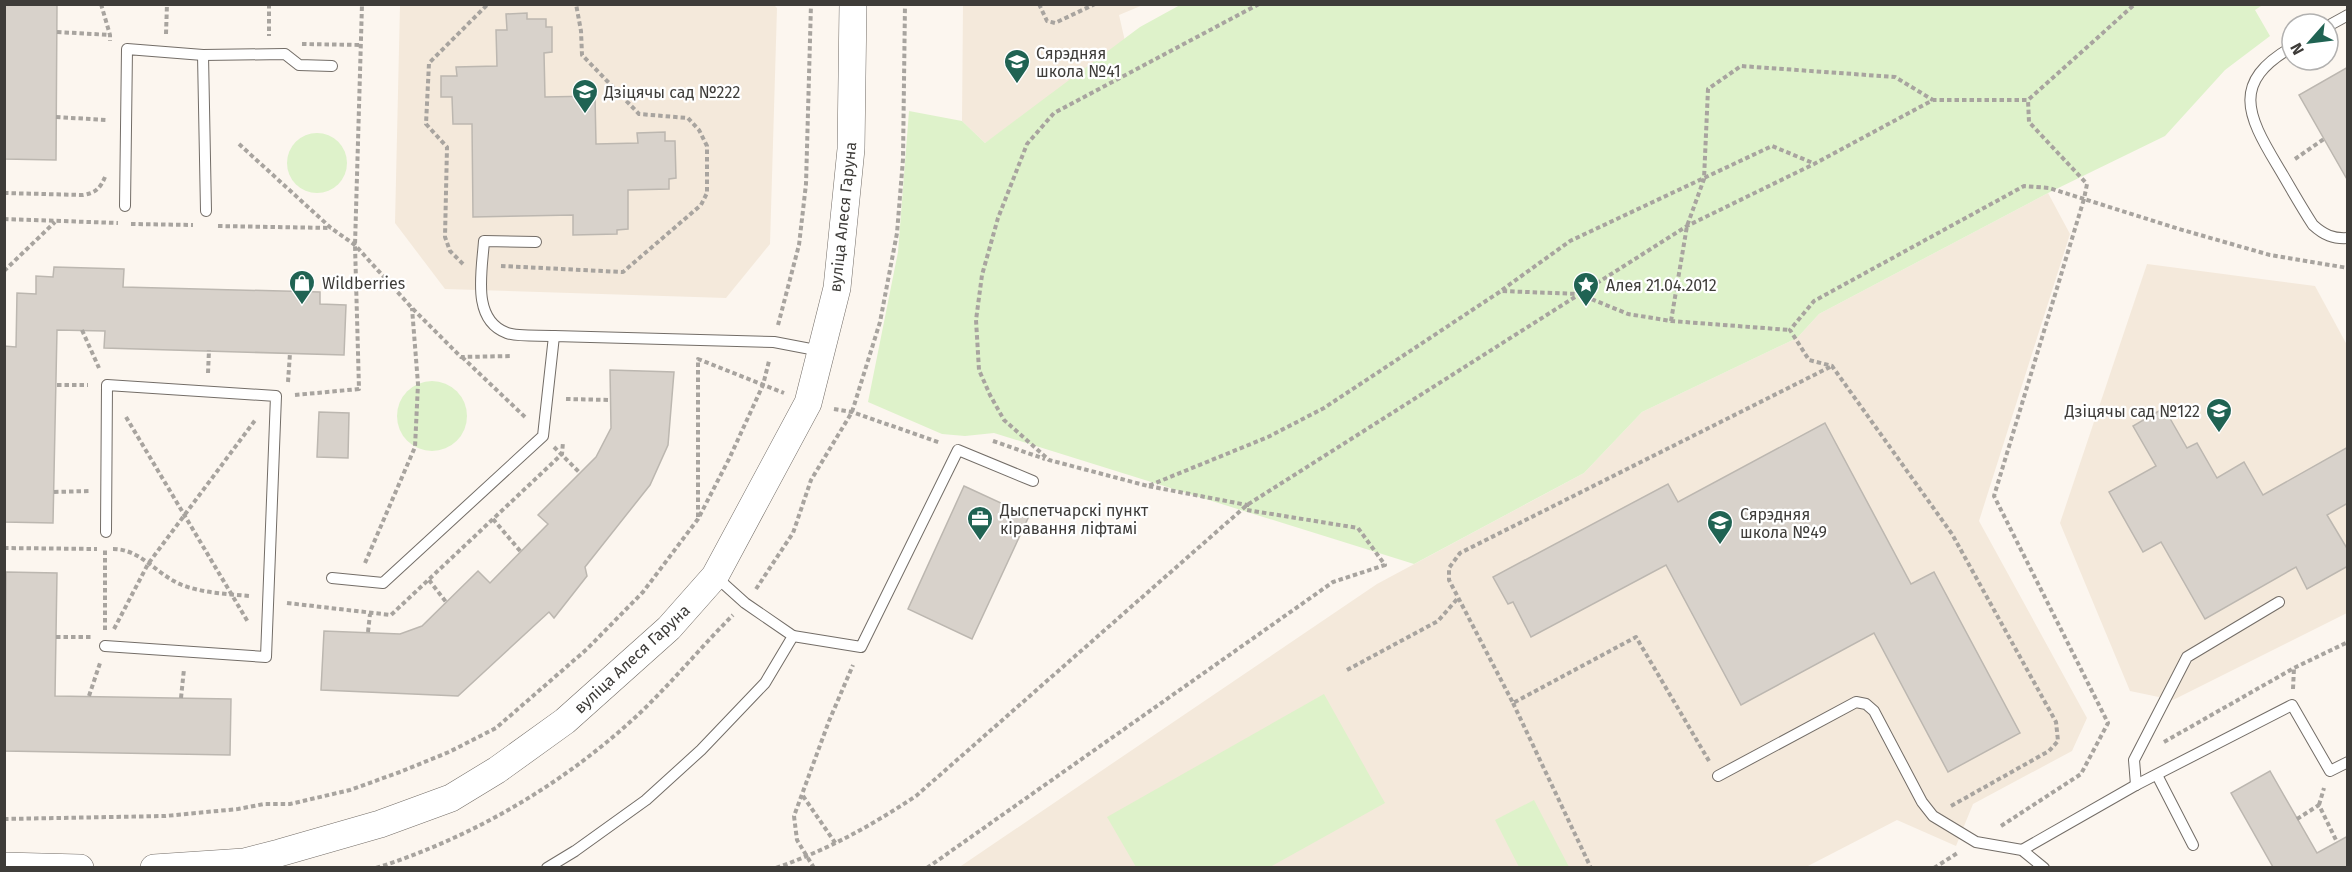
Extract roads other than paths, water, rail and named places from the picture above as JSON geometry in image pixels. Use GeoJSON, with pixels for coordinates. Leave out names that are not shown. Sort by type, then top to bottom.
{"type":"FeatureCollection","features":[{"type":"Feature","properties":{"kind":"street","name":"вуліца Алеся Гаруна"},"geometry":{"type":"LineString","coordinates":[[154,867],[244,862],[281,857],[380,825],[451,798],[497,770],[565,721],[669,628],[715,576],[808,403],[837,288],[851,149],[854,4]]}},
{"type":"Feature","properties":{"kind":"street"},"geometry":{"type":"LineString","coordinates":[[4,866],[80,867]]}},
{"type":"Feature","properties":{"kind":"lane"},"geometry":{"type":"LineString","coordinates":[[125,206],[127,49],[203,55],[285,54],[299,66],[332,66]]}},
{"type":"Feature","properties":{"kind":"lane"},"geometry":{"type":"LineString","coordinates":[[2280,54],[2260,72],[2252,87],[2251,117],[2259,135],[2313,225],[2322,234],[2335,238],[2348,238]]}},
{"type":"Feature","properties":{"kind":"lane"},"geometry":{"type":"LineString","coordinates":[[203,55],[206,211]]}},
{"type":"Feature","properties":{"kind":"lane"},"geometry":{"type":"LineString","coordinates":[[536,242],[484,241],[482,305],[491,322],[508,334],[774,342],[821,351]]}},
{"type":"Feature","properties":{"kind":"lane"},"geometry":{"type":"LineString","coordinates":[[332,578],[383,583],[543,436],[554,336]]}},
{"type":"Feature","properties":{"kind":"lane"},"geometry":{"type":"LineString","coordinates":[[105,641],[186,652],[266,657],[281,396],[107,385],[106,532]]}},
{"type":"Feature","properties":{"kind":"lane"},"geometry":{"type":"LineString","coordinates":[[715,576],[745,603],[793,636],[861,647],[958,450],[1033,481]]}},
{"type":"Feature","properties":{"kind":"lane"},"geometry":{"type":"LineString","coordinates":[[2136,785],[2134,760],[2187,657],[2279,602]]}},
{"type":"Feature","properties":{"kind":"lane"},"geometry":{"type":"LineString","coordinates":[[547,867],[575,851],[646,800],[701,750],[765,683],[793,636]]}},
{"type":"Feature","properties":{"kind":"lane"},"geometry":{"type":"LineString","coordinates":[[1718,776],[1856,702],[1866,704],[1874,711],[1922,802],[1933,816],[1976,842],[2022,850],[2044,867]]}},
{"type":"Feature","properties":{"kind":"lane"},"geometry":{"type":"LineString","coordinates":[[2022,850],[2136,785],[2292,705],[2330,771],[2348,762]]}},
{"type":"Feature","properties":{"kind":"lane"},"geometry":{"type":"LineString","coordinates":[[2157,775],[2193,844]]}},
{"type":"Feature","properties":{"kind":"place","name":"Сярэдняя школа №41"},"geometry":{"type":"Point","coordinates":[1017,85]}},
{"type":"Feature","properties":{"kind":"place","name":"Дзіцячы сад №222"},"geometry":{"type":"Point","coordinates":[585,115]}},
{"type":"Feature","properties":{"kind":"place","name":"Wildberries"},"geometry":{"type":"Point","coordinates":[302,306]}},
{"type":"Feature","properties":{"kind":"place","name":"Алея 21.04.2012"},"geometry":{"type":"Point","coordinates":[1586,308]}},
{"type":"Feature","properties":{"kind":"place","name":"Дзіцячы сад №122"},"geometry":{"type":"Point","coordinates":[2219,434]}},
{"type":"Feature","properties":{"kind":"place","name":"Дыспетчарскі пункт кіравання ліфтамі"},"geometry":{"type":"Point","coordinates":[980,542]}},
{"type":"Feature","properties":{"kind":"place","name":"Сярэдняя школа №49"},"geometry":{"type":"Point","coordinates":[1720,546]}}]}
